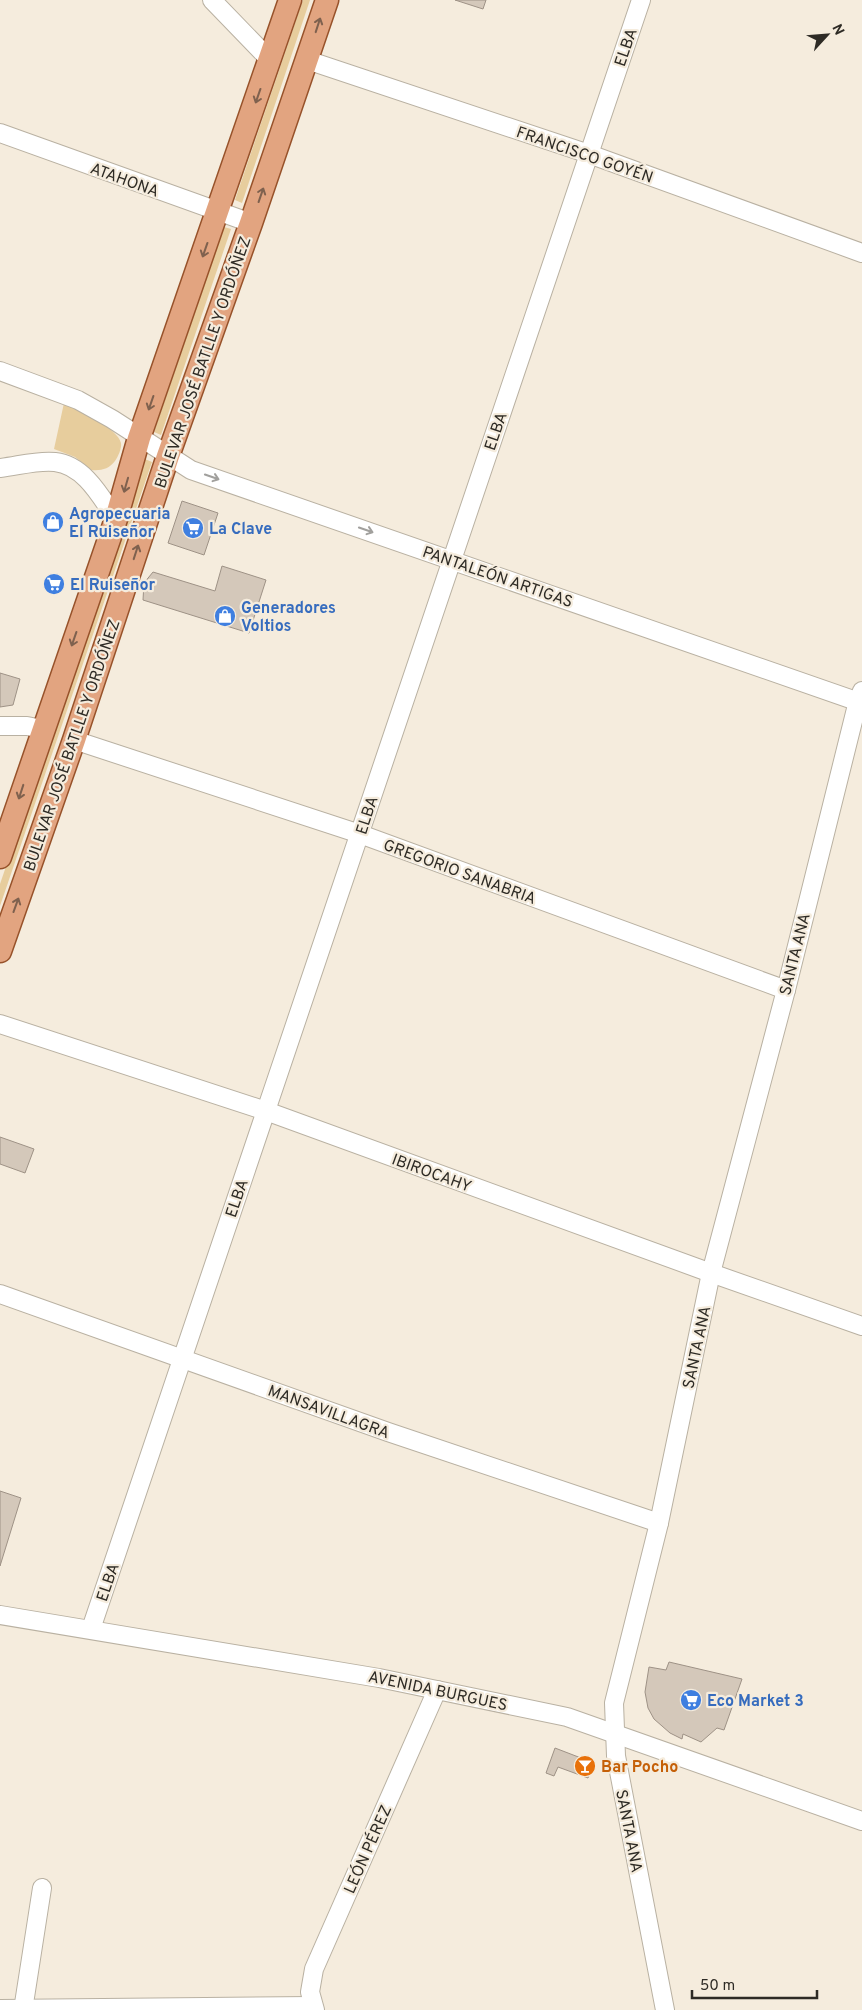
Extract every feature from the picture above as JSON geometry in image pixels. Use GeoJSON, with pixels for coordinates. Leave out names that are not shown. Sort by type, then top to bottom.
{"type":"FeatureCollection","features":[{"type":"Feature","properties":{"kind":"main road","name":"BULEVAR JOSÉ BATLLE Y ORDÓÑEZ"},"geometry":{"type":"LineString","coordinates":[[0,857],[42,729],[116,519],[139,438],[290,0]]}},
{"type":"Feature","properties":{"kind":"main road","name":"BULEVAR JOSÉ BATLLE Y ORDÓÑEZ"},"geometry":{"type":"LineString","coordinates":[[0,951],[74,740],[168,456],[251,224],[327,0]]}},
{"type":"Feature","properties":{"kind":"street"},"geometry":{"type":"LineString","coordinates":[[212,0],[270,60]]}},
{"type":"Feature","properties":{"kind":"street","name":"ELBA"},"geometry":{"type":"LineString","coordinates":[[91,1629],[641,0]]}},
{"type":"Feature","properties":{"kind":"street","name":"FRANCISCO GOYÉN"},"geometry":{"type":"LineString","coordinates":[[307,60],[589,154],[862,253]]}},
{"type":"Feature","properties":{"kind":"street","name":"ATAHONA"},"geometry":{"type":"LineString","coordinates":[[0,133],[251,224]]}},
{"type":"Feature","properties":{"kind":"street","name":"PANTALEÓN ARTIGAS"},"geometry":{"type":"LineString","coordinates":[[0,371],[78,400],[112,419],[191,470],[861,698]]}},
{"type":"Feature","properties":{"kind":"street"},"geometry":{"type":"LineString","coordinates":[[0,468],[56,462],[75,469],[97,491],[116,519]]}},
{"type":"Feature","properties":{"kind":"street","name":"SANTA ANA"},"geometry":{"type":"LineString","coordinates":[[665,2010],[616,1756],[614,1703],[659,1523],[711,1273],[861,698]]}},
{"type":"Feature","properties":{"kind":"street"},"geometry":{"type":"LineString","coordinates":[[0,726],[27,726],[42,729]]}},
{"type":"Feature","properties":{"kind":"street","name":"GREGORIO SANABRIA"},"geometry":{"type":"LineString","coordinates":[[74,740],[360,834],[786,990]]}},
{"type":"Feature","properties":{"kind":"street","name":"IBIROCAHY"},"geometry":{"type":"LineString","coordinates":[[0,1024],[266,1111],[862,1326]]}},
{"type":"Feature","properties":{"kind":"street","name":"MANSAVILLAGRA"},"geometry":{"type":"LineString","coordinates":[[0,1294],[388,1432],[659,1523]]}},
{"type":"Feature","properties":{"kind":"street","name":"AVENIDA BURGUES"},"geometry":{"type":"LineString","coordinates":[[0,1615],[379,1678],[568,1717],[862,1821]]}},
{"type":"Feature","properties":{"kind":"street","name":"LEÓN PÉREZ"},"geometry":{"type":"LineString","coordinates":[[314,2008],[310,1992],[314,1969],[437,1690]]}},
{"type":"Feature","properties":{"kind":"street"},"geometry":{"type":"LineString","coordinates":[[23,2009],[42,1888]]}},
{"type":"Feature","properties":{"kind":"street"},"geometry":{"type":"LineString","coordinates":[[0,2009],[314,2008]]}},
{"type":"Feature","properties":{"kind":"shaded area"},"geometry":{"type":"Polygon","coordinates":[[[303,0],[310,0],[242,203],[235,200],[303,0]]]}},
{"type":"Feature","properties":{"kind":"shaded area"},"geometry":{"type":"Polygon","coordinates":[[[224,227],[231,229],[161,435],[154,432],[224,227]]]}},
{"type":"Feature","properties":{"kind":"shaded area"},"geometry":{"type":"Polygon","coordinates":[[[64,403],[105,426],[118,437],[121,443],[120,450],[113,464],[101,470],[91,470],[75,457],[54,449],[64,403]]]}},
{"type":"Feature","properties":{"kind":"shaded area"},"geometry":{"type":"Polygon","coordinates":[[[145,459],[152,462],[0,906],[0,884],[145,459]]]}},
{"type":"Feature","properties":{"kind":"building"},"geometry":{"type":"Polygon","coordinates":[[[455,0],[486,0],[483,9],[455,0]]]}},
{"type":"Feature","properties":{"kind":"building","name":"La Clave"},"geometry":{"type":"Polygon","coordinates":[[[182,501],[218,513],[204,555],[168,543],[182,501]]]}},
{"type":"Feature","properties":{"kind":"building","name":"Generadores Voltios"},"geometry":{"type":"Polygon","coordinates":[[[222,566],[266,580],[249,633],[143,600],[144,583],[153,572],[215,591],[222,566]]]}},
{"type":"Feature","properties":{"kind":"building"},"geometry":{"type":"Polygon","coordinates":[[[0,673],[20,679],[13,705],[0,707],[0,673]]]}},
{"type":"Feature","properties":{"kind":"building"},"geometry":{"type":"Polygon","coordinates":[[[0,1137],[34,1149],[25,1173],[0,1164],[0,1137]]]}},
{"type":"Feature","properties":{"kind":"building"},"geometry":{"type":"Polygon","coordinates":[[[0,1491],[21,1498],[0,1566],[0,1491]]]}},
{"type":"Feature","properties":{"kind":"building","name":"Eco Market 3"},"geometry":{"type":"Polygon","coordinates":[[[669,1662],[742,1679],[724,1730],[717,1728],[701,1742],[683,1734],[682,1739],[670,1733],[654,1719],[648,1708],[645,1692],[649,1667],[666,1670],[669,1662]]]}},
{"type":"Feature","properties":{"kind":"building"},"geometry":{"type":"Polygon","coordinates":[[[555,1748],[594,1763],[588,1778],[558,1767],[554,1776],[546,1773],[555,1748]]]}},
{"type":"Feature","properties":{"kind":"place","name":"Agropecuaria El Ruiseñor"},"geometry":{"type":"Point","coordinates":[53,522]}},
{"type":"Feature","properties":{"kind":"place","name":"La Clave"},"geometry":{"type":"Point","coordinates":[193,528]}},
{"type":"Feature","properties":{"kind":"place","name":"El Ruiseñor"},"geometry":{"type":"Point","coordinates":[54,584]}},
{"type":"Feature","properties":{"kind":"place","name":"Generadores Voltios"},"geometry":{"type":"Point","coordinates":[225,616]}},
{"type":"Feature","properties":{"kind":"place","name":"Eco Market 3"},"geometry":{"type":"Point","coordinates":[691,1700]}},
{"type":"Feature","properties":{"kind":"place","name":"Bar Pocho"},"geometry":{"type":"Point","coordinates":[585,1766]}}]}
